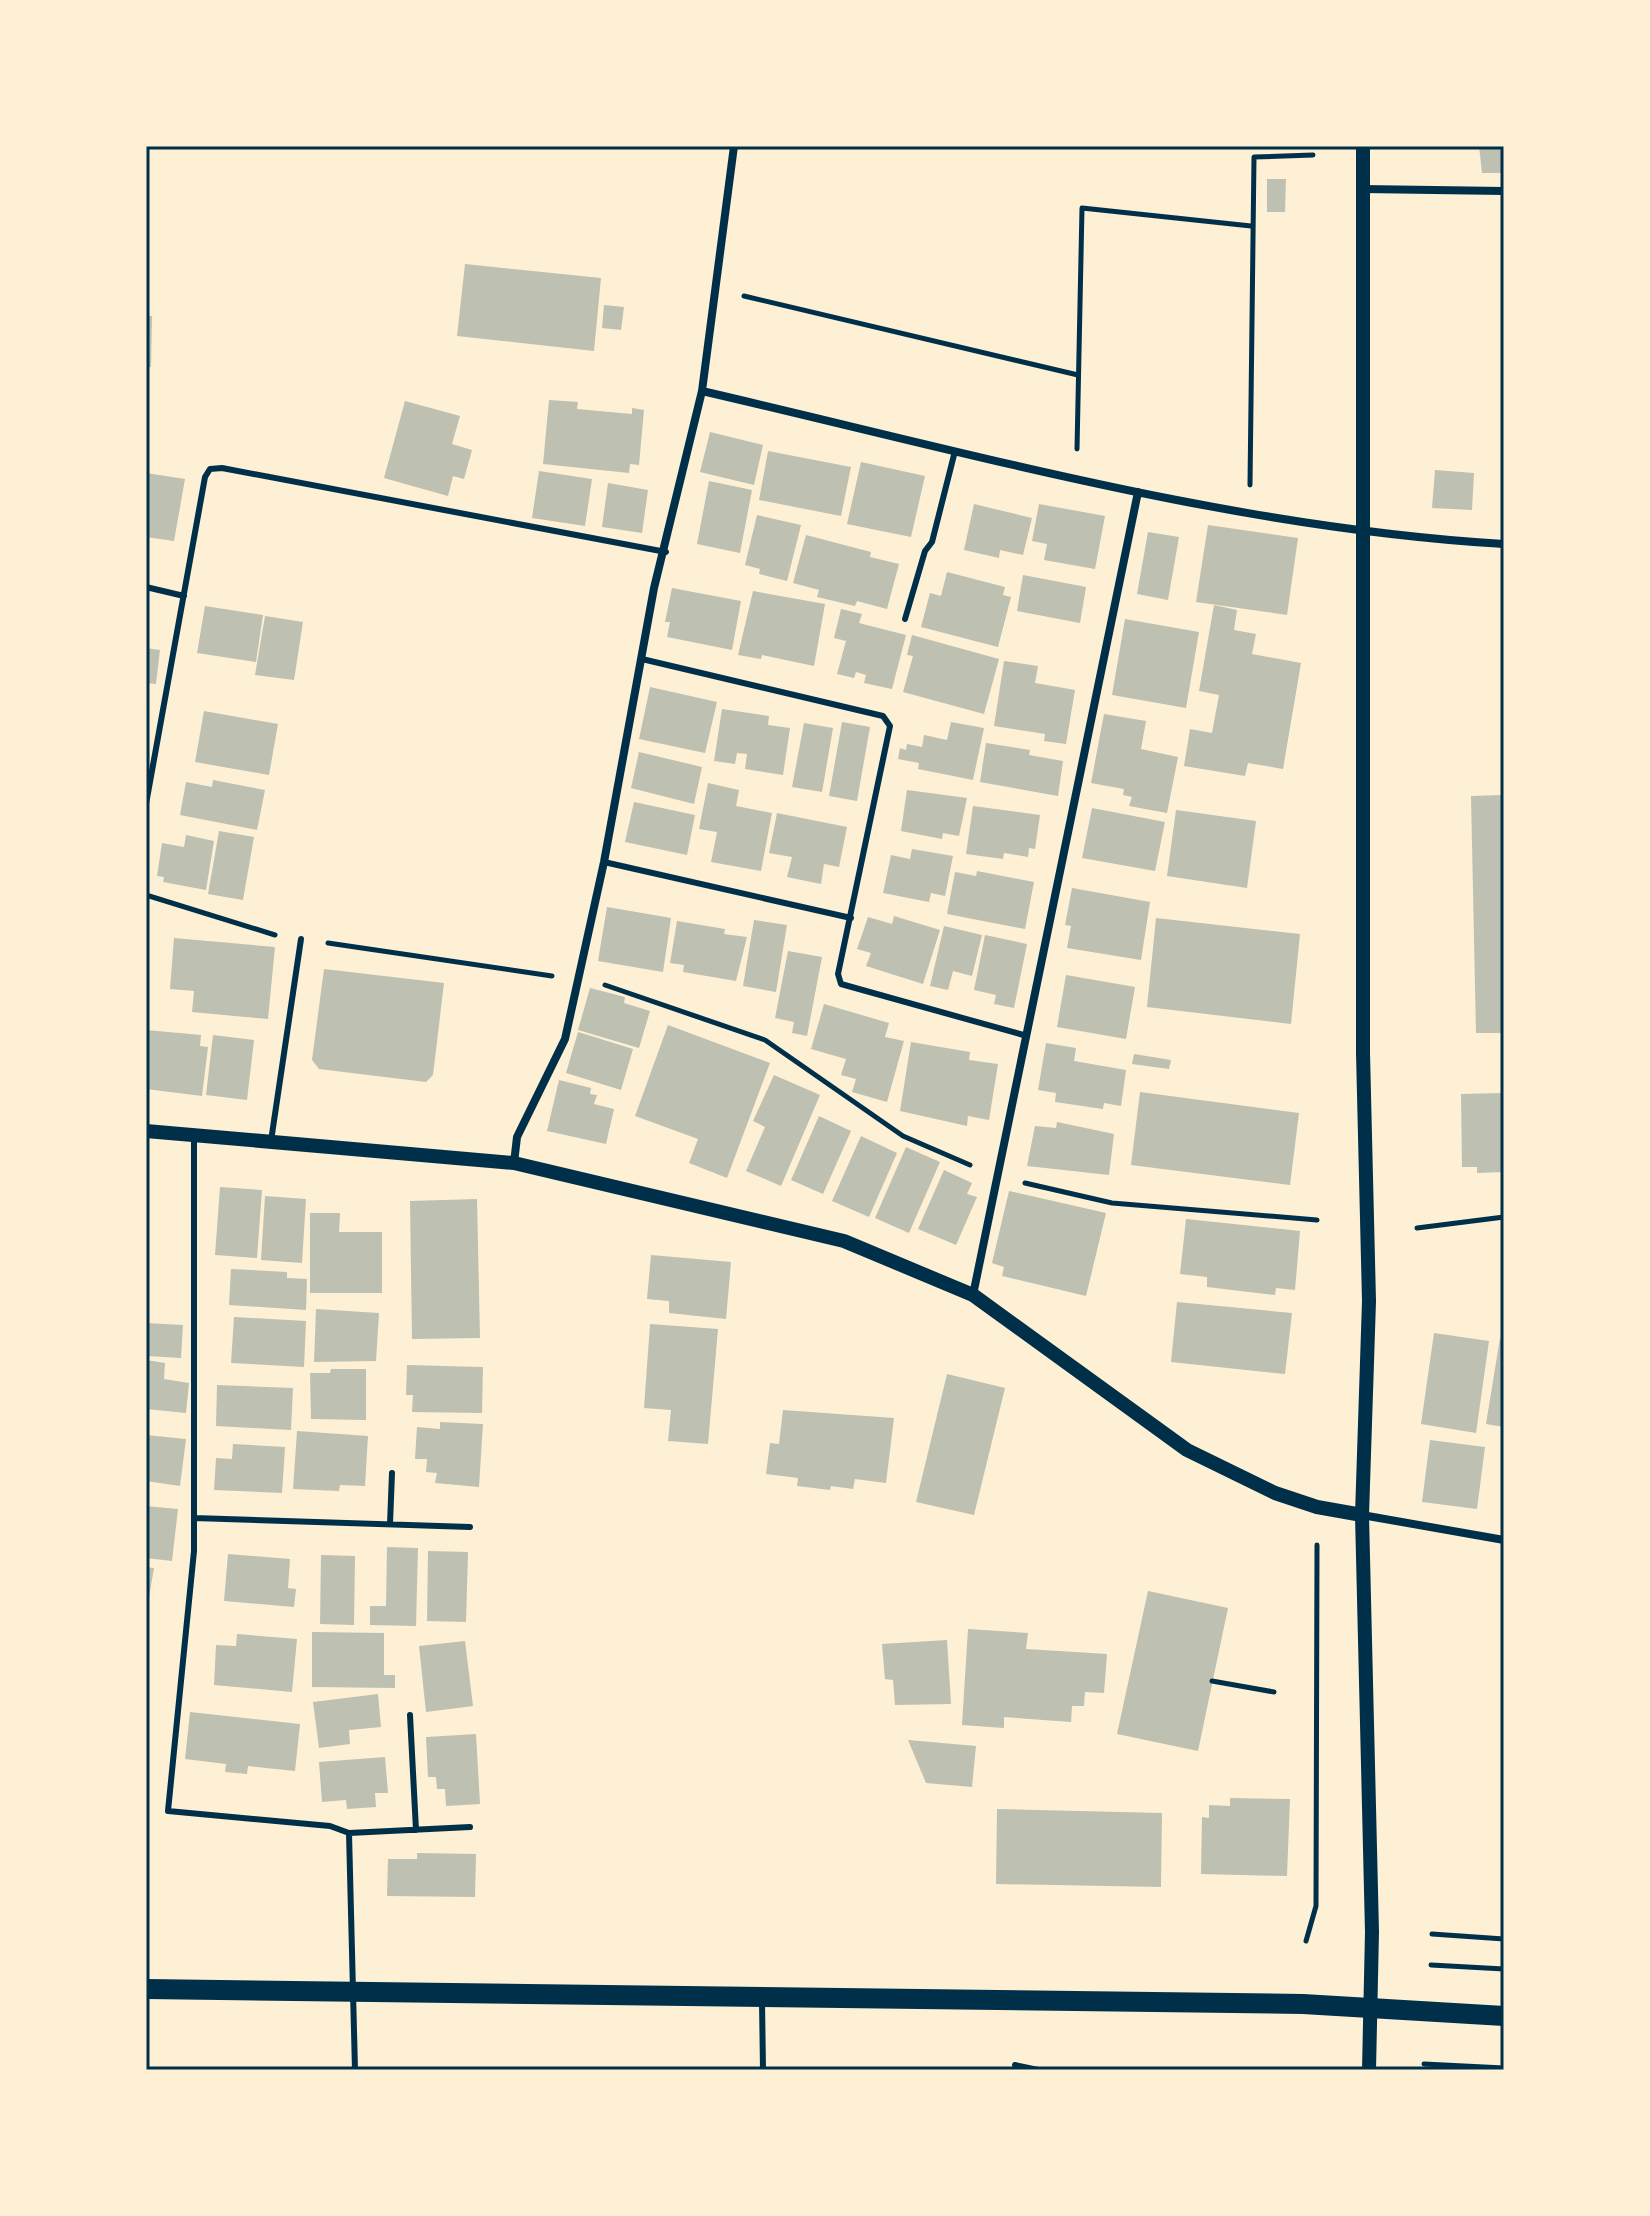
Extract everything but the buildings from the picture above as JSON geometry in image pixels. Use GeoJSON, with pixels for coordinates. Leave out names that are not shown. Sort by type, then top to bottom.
{"type":"FeatureCollection","features":[{"type":"Feature","properties":{"kind":"main road"},"geometry":{"type":"LineString","coordinates":[[146,1989],[1371,2007],[1504,2016]]}},
{"type":"Feature","properties":{"kind":"street"},"geometry":{"type":"LineString","coordinates":[[514,1163],[517,1137],[565,1039],[579,980],[654,588],[666,552],[702,391],[734,146]]}},
{"type":"Feature","properties":{"kind":"street"},"geometry":{"type":"LineString","coordinates":[[1363,146],[1363,1053],[1369,1301],[1362,1515],[1371,2007],[1369,2070]]}},
{"type":"Feature","properties":{"kind":"street"},"geometry":{"type":"LineString","coordinates":[[1362,189],[1504,191]]}},
{"type":"Feature","properties":{"kind":"street"},"geometry":{"type":"LineString","coordinates":[[702,391],[1138,492],[1432,540],[1504,544]]}},
{"type":"Feature","properties":{"kind":"street"},"geometry":{"type":"LineString","coordinates":[[973,1295],[1138,492]]}},
{"type":"Feature","properties":{"kind":"street"},"geometry":{"type":"LineString","coordinates":[[146,1131],[514,1163],[844,1241],[973,1295],[1187,1450],[1275,1493],[1317,1507],[1504,1540]]}},
{"type":"Feature","properties":{"kind":"lane"},"geometry":{"type":"LineString","coordinates":[[905,619],[925,551],[932,542],[955,449]]}},
{"type":"Feature","properties":{"kind":"lane"},"geometry":{"type":"LineString","coordinates":[[146,804],[205,477],[210,469],[222,468],[666,552]]}},
{"type":"Feature","properties":{"kind":"lane"},"geometry":{"type":"LineString","coordinates":[[146,587],[184,596]]}},
{"type":"Feature","properties":{"kind":"lane"},"geometry":{"type":"LineString","coordinates":[[642,659],[883,716],[888,720],[890,726],[838,974],[841,984],[1027,1036]]}},
{"type":"Feature","properties":{"kind":"lane"},"geometry":{"type":"LineString","coordinates":[[604,862],[851,918]]}},
{"type":"Feature","properties":{"kind":"lane"},"geometry":{"type":"LineString","coordinates":[[271,1144],[301,939]]}},
{"type":"Feature","properties":{"kind":"lane"},"geometry":{"type":"LineString","coordinates":[[194,1136],[194,1518],[168,1811],[330,1826],[349,1833],[470,1827]]}},
{"type":"Feature","properties":{"kind":"lane"},"geometry":{"type":"LineString","coordinates":[[390,1524],[392,1473]]}},
{"type":"Feature","properties":{"kind":"lane"},"geometry":{"type":"LineString","coordinates":[[194,1518],[470,1527]]}},
{"type":"Feature","properties":{"kind":"lane"},"geometry":{"type":"LineString","coordinates":[[410,1715],[416,1830]]}},
{"type":"Feature","properties":{"kind":"lane"},"geometry":{"type":"LineString","coordinates":[[349,1833],[355,2070]]}},
{"type":"Feature","properties":{"kind":"lane"},"geometry":{"type":"LineString","coordinates":[[762,1996],[763,2070]]}},
{"type":"Feature","properties":{"kind":"lane"},"geometry":{"type":"LineString","coordinates":[[1015,2065],[1038,2070]]}},
{"type":"Feature","properties":{"kind":"path"},"geometry":{"type":"LineString","coordinates":[[1250,511],[1254,157],[1313,155]]}},
{"type":"Feature","properties":{"kind":"path"},"geometry":{"type":"LineString","coordinates":[[1077,478],[1082,208],[1251,226]]}},
{"type":"Feature","properties":{"kind":"path"},"geometry":{"type":"LineString","coordinates":[[715,289],[1078,375]]}},
{"type":"Feature","properties":{"kind":"path"},"geometry":{"type":"LineString","coordinates":[[146,895],[301,939],[579,980],[643,996],[765,1040],[903,1136],[1000,1175],[1112,1203],[1317,1220]]}},
{"type":"Feature","properties":{"kind":"path"},"geometry":{"type":"LineString","coordinates":[[1417,1228],[1504,1217]]}},
{"type":"Feature","properties":{"kind":"path"},"geometry":{"type":"LineString","coordinates":[[1306,1941],[1316,1906],[1317,1545]]}},
{"type":"Feature","properties":{"kind":"path"},"geometry":{"type":"LineString","coordinates":[[1212,1681],[1274,1692]]}},
{"type":"Feature","properties":{"kind":"path"},"geometry":{"type":"LineString","coordinates":[[1432,1934],[1504,1939]]}},
{"type":"Feature","properties":{"kind":"path"},"geometry":{"type":"LineString","coordinates":[[1431,1965],[1504,1969]]}},
{"type":"Feature","properties":{"kind":"path"},"geometry":{"type":"LineString","coordinates":[[1424,2064],[1504,2068]]}}]}
